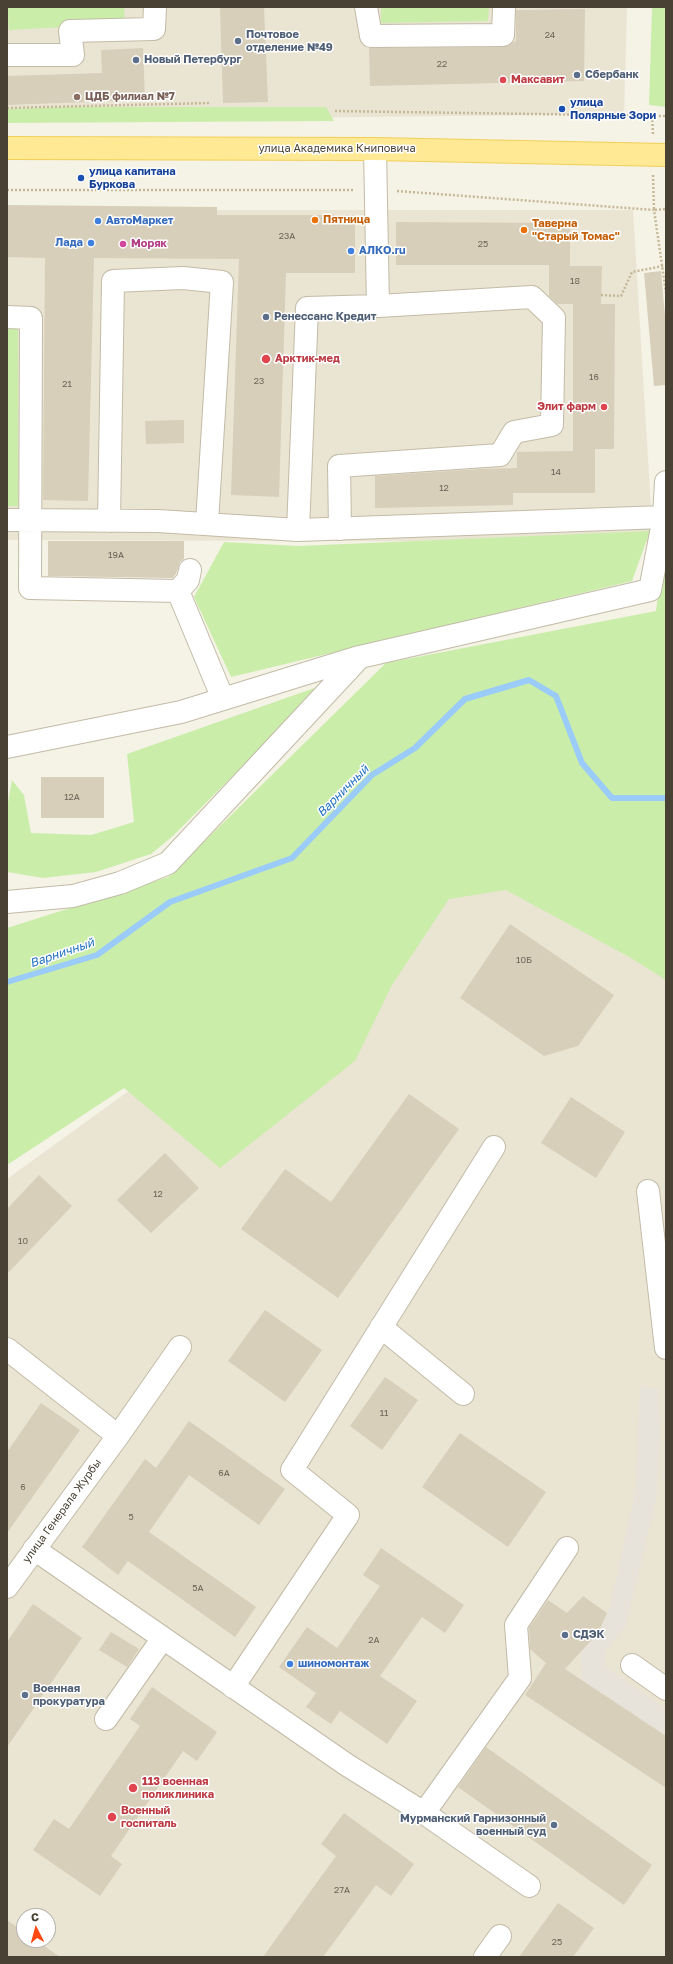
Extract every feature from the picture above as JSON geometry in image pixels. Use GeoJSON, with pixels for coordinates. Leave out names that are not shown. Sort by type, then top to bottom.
{"type":"FeatureCollection","features":[{"type":"Feature","properties":{"kind":"main road","name":"улица Академика Книповича"},"geometry":{"type":"LineString","coordinates":[[7,148],[375,149],[666,155]]}},
{"type":"Feature","properties":{"kind":"street"},"geometry":{"type":"LineString","coordinates":[[7,55],[73,55],[70,31],[154,29],[155,7]]}},
{"type":"Feature","properties":{"kind":"street"},"geometry":{"type":"LineString","coordinates":[[366,7],[371,36],[503,35],[504,7]]}},
{"type":"Feature","properties":{"kind":"street"},"geometry":{"type":"LineString","coordinates":[[375,149],[378,306]]}},
{"type":"Feature","properties":{"kind":"street"},"geometry":{"type":"LineString","coordinates":[[109,521],[113,281],[183,278],[222,282],[207,523]]}},
{"type":"Feature","properties":{"kind":"street"},"geometry":{"type":"LineString","coordinates":[[298,530],[307,308],[378,306],[532,297],[554,318],[552,425],[514,432],[500,455],[339,466],[340,529]]}},
{"type":"Feature","properties":{"kind":"street"},"geometry":{"type":"LineString","coordinates":[[7,317],[31,318],[29,519],[30,588],[178,591],[188,580],[190,570]]}},
{"type":"Feature","properties":{"kind":"street"},"geometry":{"type":"LineString","coordinates":[[7,747],[181,712],[360,657],[650,590],[664,517],[666,482]]}},
{"type":"Feature","properties":{"kind":"street"},"geometry":{"type":"LineString","coordinates":[[7,520],[29,519],[207,523],[298,530],[664,517]]}},
{"type":"Feature","properties":{"kind":"street"},"geometry":{"type":"LineString","coordinates":[[178,591],[223,699]]}},
{"type":"Feature","properties":{"kind":"street"},"geometry":{"type":"LineString","coordinates":[[7,902],[73,896],[120,883],[168,863],[360,657]]}},
{"type":"Feature","properties":{"kind":"street"},"geometry":{"type":"LineString","coordinates":[[233,1687],[348,1515],[292,1470],[494,1147]]}},
{"type":"Feature","properties":{"kind":"street"},"geometry":{"type":"LineString","coordinates":[[648,1191],[666,1348]]}},
{"type":"Feature","properties":{"kind":"street"},"geometry":{"type":"LineString","coordinates":[[381,1327],[463,1394]]}},
{"type":"Feature","properties":{"kind":"street","name":"улица Генерала Журбы"},"geometry":{"type":"LineString","coordinates":[[7,1587],[118,1436],[180,1347]]}},
{"type":"Feature","properties":{"kind":"street"},"geometry":{"type":"LineString","coordinates":[[7,1349],[118,1436]]}},
{"type":"Feature","properties":{"kind":"street"},"geometry":{"type":"LineString","coordinates":[[424,1813],[520,1678],[516,1625],[567,1548]]}},
{"type":"Feature","properties":{"kind":"street"},"geometry":{"type":"LineString","coordinates":[[34,1549],[347,1765],[424,1813],[529,1886]]}},
{"type":"Feature","properties":{"kind":"street"},"geometry":{"type":"LineString","coordinates":[[106,1719],[163,1638]]}},
{"type":"Feature","properties":{"kind":"street"},"geometry":{"type":"LineString","coordinates":[[632,1665],[666,1689]]}},
{"type":"Feature","properties":{"kind":"street"},"geometry":{"type":"LineString","coordinates":[[485,1957],[500,1936]]}},
{"type":"Feature","properties":{"kind":"path"},"geometry":{"type":"LineString","coordinates":[[7,108],[209,103]]}},
{"type":"Feature","properties":{"kind":"path"},"geometry":{"type":"LineString","coordinates":[[335,111],[666,116]]}},
{"type":"Feature","properties":{"kind":"path"},"geometry":{"type":"LineString","coordinates":[[654,210],[666,209]]}},
{"type":"Feature","properties":{"kind":"path"},"geometry":{"type":"LineString","coordinates":[[601,295],[620,296],[632,272],[663,266]]}},
{"type":"Feature","properties":{"kind":"shaded area"},"geometry":{"type":"Polygon","coordinates":[[[7,7],[627,7],[624,114],[7,121],[7,7]]]}},
{"type":"Feature","properties":{"kind":"shaded area"},"geometry":{"type":"Polygon","coordinates":[[[7,210],[633,210],[653,542],[7,540],[7,210]]]}},
{"type":"Feature","properties":{"kind":"shaded area"},"geometry":{"type":"Polygon","coordinates":[[[462,850],[666,934],[666,1957],[7,1957],[7,1179],[462,850]]]}},
{"type":"Feature","properties":{"kind":"shaded area"},"geometry":{"type":"Polygon","coordinates":[[[640,1387],[658,1389],[660,1436],[656,1500],[625,1627],[606,1650],[604,1666],[666,1709],[666,1736],[582,1681],[581,1653],[598,1633],[610,1608],[636,1489],[640,1387]]]}},
{"type":"Feature","properties":{"kind":"green space"},"geometry":{"type":"Polygon","coordinates":[[[7,7],[124,7],[125,24],[9,30],[7,7]]]}},
{"type":"Feature","properties":{"kind":"green space"},"geometry":{"type":"Polygon","coordinates":[[[381,7],[489,7],[488,21],[381,23],[381,7]]]}},
{"type":"Feature","properties":{"kind":"green space"},"geometry":{"type":"Polygon","coordinates":[[[652,7],[666,7],[666,107],[649,105],[652,7]]]}},
{"type":"Feature","properties":{"kind":"green space"},"geometry":{"type":"Polygon","coordinates":[[[74,107],[326,107],[334,121],[7,123],[7,109],[74,107]]]}},
{"type":"Feature","properties":{"kind":"green space"},"geometry":{"type":"Polygon","coordinates":[[[7,324],[18,324],[18,506],[7,506],[7,324]]]}},
{"type":"Feature","properties":{"kind":"green space"},"geometry":{"type":"Polygon","coordinates":[[[650,531],[632,581],[231,677],[194,597],[224,542],[298,546],[650,531]]]}},
{"type":"Feature","properties":{"kind":"green space"},"geometry":{"type":"Polygon","coordinates":[[[666,534],[666,980],[631,958],[506,890],[449,899],[392,985],[355,1061],[220,1168],[124,1088],[7,1165],[7,928],[168,877],[386,663],[656,611],[666,534]]]}},
{"type":"Feature","properties":{"kind":"green space"},"geometry":{"type":"Polygon","coordinates":[[[323,685],[173,836],[151,854],[96,872],[43,878],[7,872],[7,808],[12,780],[24,795],[31,833],[91,835],[134,822],[127,754],[323,685]]]}},
{"type":"Feature","properties":{"kind":"building"},"geometry":{"type":"Polygon","coordinates":[[[220,7],[264,7],[268,102],[223,103],[220,7]]]}},
{"type":"Feature","properties":{"kind":"building"},"geometry":{"type":"Polygon","coordinates":[[[585,9],[584,81],[370,86],[369,48],[503,47],[516,41],[516,10],[585,9]]]}},
{"type":"Feature","properties":{"kind":"building"},"geometry":{"type":"Polygon","coordinates":[[[143,48],[145,100],[7,105],[7,76],[102,73],[101,50],[143,48]]]}},
{"type":"Feature","properties":{"kind":"building"},"geometry":{"type":"Polygon","coordinates":[[[7,205],[217,207],[217,215],[355,215],[355,273],[286,273],[279,497],[231,495],[239,259],[94,258],[88,501],[43,500],[45,258],[7,257],[7,205]]]}},
{"type":"Feature","properties":{"kind":"building"},"geometry":{"type":"Polygon","coordinates":[[[396,222],[570,223],[570,266],[602,266],[601,304],[615,304],[614,449],[595,449],[595,493],[513,493],[513,505],[375,508],[375,476],[517,468],[517,452],[573,451],[573,304],[557,304],[549,296],[549,265],[396,265],[396,222]]]}},
{"type":"Feature","properties":{"kind":"building"},"geometry":{"type":"Polygon","coordinates":[[[661,271],[666,327],[666,385],[654,386],[644,273],[661,271]]]}},
{"type":"Feature","properties":{"kind":"building"},"geometry":{"type":"Polygon","coordinates":[[[184,420],[184,443],[146,444],[145,421],[184,420]]]}},
{"type":"Feature","properties":{"kind":"building"},"geometry":{"type":"Polygon","coordinates":[[[48,541],[184,541],[184,559],[180,562],[173,578],[48,576],[48,541]]]}},
{"type":"Feature","properties":{"kind":"building"},"geometry":{"type":"Polygon","coordinates":[[[41,777],[104,777],[104,818],[41,818],[41,777]]]}},
{"type":"Feature","properties":{"kind":"building"},"geometry":{"type":"Polygon","coordinates":[[[510,924],[614,995],[578,1046],[544,1056],[460,998],[510,924]]]}},
{"type":"Feature","properties":{"kind":"building"},"geometry":{"type":"Polygon","coordinates":[[[409,1094],[459,1129],[338,1298],[241,1229],[285,1169],[331,1202],[409,1094]]]}},
{"type":"Feature","properties":{"kind":"building"},"geometry":{"type":"Polygon","coordinates":[[[571,1097],[625,1132],[596,1178],[541,1143],[571,1097]]]}},
{"type":"Feature","properties":{"kind":"building"},"geometry":{"type":"Polygon","coordinates":[[[165,1153],[199,1188],[151,1233],[117,1200],[165,1153]]]}},
{"type":"Feature","properties":{"kind":"building"},"geometry":{"type":"Polygon","coordinates":[[[39,1175],[72,1206],[7,1274],[7,1209],[39,1175]]]}},
{"type":"Feature","properties":{"kind":"building"},"geometry":{"type":"Polygon","coordinates":[[[265,1310],[322,1350],[285,1402],[228,1361],[265,1310]]]}},
{"type":"Feature","properties":{"kind":"building"},"geometry":{"type":"Polygon","coordinates":[[[385,1377],[418,1400],[382,1450],[350,1426],[385,1377]]]}},
{"type":"Feature","properties":{"kind":"building"},"geometry":{"type":"Polygon","coordinates":[[[41,1403],[80,1430],[7,1533],[7,1452],[41,1403]]]}},
{"type":"Feature","properties":{"kind":"building"},"geometry":{"type":"Polygon","coordinates":[[[189,1421],[285,1489],[259,1525],[189,1475],[149,1532],[256,1607],[235,1637],[128,1561],[118,1575],[82,1547],[145,1459],[156,1468],[189,1421]]]}},
{"type":"Feature","properties":{"kind":"building"},"geometry":{"type":"Polygon","coordinates":[[[460,1433],[546,1492],[508,1547],[422,1487],[460,1433]]]}},
{"type":"Feature","properties":{"kind":"building"},"geometry":{"type":"Polygon","coordinates":[[[381,1548],[464,1605],[445,1633],[422,1617],[380,1676],[417,1701],[387,1744],[340,1711],[331,1724],[306,1707],[316,1693],[279,1667],[307,1627],[337,1648],[380,1586],[363,1575],[381,1548]]]}},
{"type":"Feature","properties":{"kind":"building"},"geometry":{"type":"Polygon","coordinates":[[[583,1596],[607,1613],[598,1633],[565,1669],[666,1736],[666,1788],[525,1695],[546,1663],[530,1649],[529,1628],[548,1600],[567,1613],[583,1596]]]}},
{"type":"Feature","properties":{"kind":"building","name":"Военная прокуратура"},"geometry":{"type":"Polygon","coordinates":[[[33,1604],[82,1638],[7,1747],[7,1642],[33,1604]]]}},
{"type":"Feature","properties":{"kind":"building"},"geometry":{"type":"Polygon","coordinates":[[[111,1632],[139,1649],[127,1667],[99,1650],[111,1632]]]}},
{"type":"Feature","properties":{"kind":"building"},"geometry":{"type":"Polygon","coordinates":[[[152,1687],[217,1732],[197,1761],[183,1751],[111,1856],[122,1864],[100,1896],[33,1850],[54,1819],[69,1829],[140,1726],[130,1719],[152,1687]]]}},
{"type":"Feature","properties":{"kind":"building","name":"Мурманский Гарнизонный военный суд"},"geometry":{"type":"Polygon","coordinates":[[[486,1747],[652,1865],[624,1905],[458,1787],[486,1747]]]}},
{"type":"Feature","properties":{"kind":"building"},"geometry":{"type":"Polygon","coordinates":[[[344,1813],[414,1864],[391,1896],[376,1885],[323,1957],[263,1957],[336,1856],[321,1844],[344,1813]]]}},
{"type":"Feature","properties":{"kind":"building"},"geometry":{"type":"Polygon","coordinates":[[[558,1903],[594,1928],[573,1957],[519,1957],[558,1903]]]}},
{"type":"Feature","properties":{"kind":"building"},"geometry":{"type":"Polygon","coordinates":[[[7,1920],[16,1926],[16,1948],[47,1948],[60,1957],[7,1957],[7,1920]]]}},
{"type":"Feature","properties":{"kind":"waterway","name":"Варничный"},"geometry":{"type":"LineString","coordinates":[[7,982],[97,955],[170,902],[292,858],[372,775],[415,748],[465,699],[529,680],[556,696],[582,763],[612,798],[665,798]]}},
{"type":"Feature","properties":{"kind":"place","name":"Почтовое отделение №49"},"geometry":{"type":"Point","coordinates":[238,41]}},
{"type":"Feature","properties":{"kind":"place","name":"Новый Петербург"},"geometry":{"type":"Point","coordinates":[136,60]}},
{"type":"Feature","properties":{"kind":"place","name":"Сбербанк"},"geometry":{"type":"Point","coordinates":[577,75]}},
{"type":"Feature","properties":{"kind":"place","name":"Максавит"},"geometry":{"type":"Point","coordinates":[503,80]}},
{"type":"Feature","properties":{"kind":"place","name":"ЦДБ филиал №7"},"geometry":{"type":"Point","coordinates":[77,97]}},
{"type":"Feature","properties":{"kind":"place","name":"улица Полярные Зори"},"geometry":{"type":"Point","coordinates":[562,109]}},
{"type":"Feature","properties":{"kind":"place","name":"улица капитана Буркова"},"geometry":{"type":"Point","coordinates":[81,178]}},
{"type":"Feature","properties":{"kind":"place","name":"Пятница"},"geometry":{"type":"Point","coordinates":[315,220]}},
{"type":"Feature","properties":{"kind":"place","name":"АвтоМаркет"},"geometry":{"type":"Point","coordinates":[98,221]}},
{"type":"Feature","properties":{"kind":"place","name":"Таверна \"Старый Томас\""},"geometry":{"type":"Point","coordinates":[524,230]}},
{"type":"Feature","properties":{"kind":"place","name":"Лада"},"geometry":{"type":"Point","coordinates":[91,243]}},
{"type":"Feature","properties":{"kind":"place","name":"Моряк"},"geometry":{"type":"Point","coordinates":[123,244]}},
{"type":"Feature","properties":{"kind":"place","name":"АЛКО.ru"},"geometry":{"type":"Point","coordinates":[351,251]}},
{"type":"Feature","properties":{"kind":"place","name":"Ренессанс Кредит"},"geometry":{"type":"Point","coordinates":[266,317]}},
{"type":"Feature","properties":{"kind":"place","name":"Арктик-мед"},"geometry":{"type":"Point","coordinates":[266,359]}},
{"type":"Feature","properties":{"kind":"place","name":"Элит фарм"},"geometry":{"type":"Point","coordinates":[604,407]}},
{"type":"Feature","properties":{"kind":"place","name":"СДЭК"},"geometry":{"type":"Point","coordinates":[565,1635]}},
{"type":"Feature","properties":{"kind":"place","name":"шиномонтаж"},"geometry":{"type":"Point","coordinates":[290,1664]}},
{"type":"Feature","properties":{"kind":"place","name":"Военная прокуратура"},"geometry":{"type":"Point","coordinates":[25,1695]}},
{"type":"Feature","properties":{"kind":"place","name":"113 военная поликлиника"},"geometry":{"type":"Point","coordinates":[133,1788]}},
{"type":"Feature","properties":{"kind":"place","name":"Военный госпиталь"},"geometry":{"type":"Point","coordinates":[112,1817]}},
{"type":"Feature","properties":{"kind":"place","name":"Мурманский Гарнизонный военный суд"},"geometry":{"type":"Point","coordinates":[554,1825]}}]}
